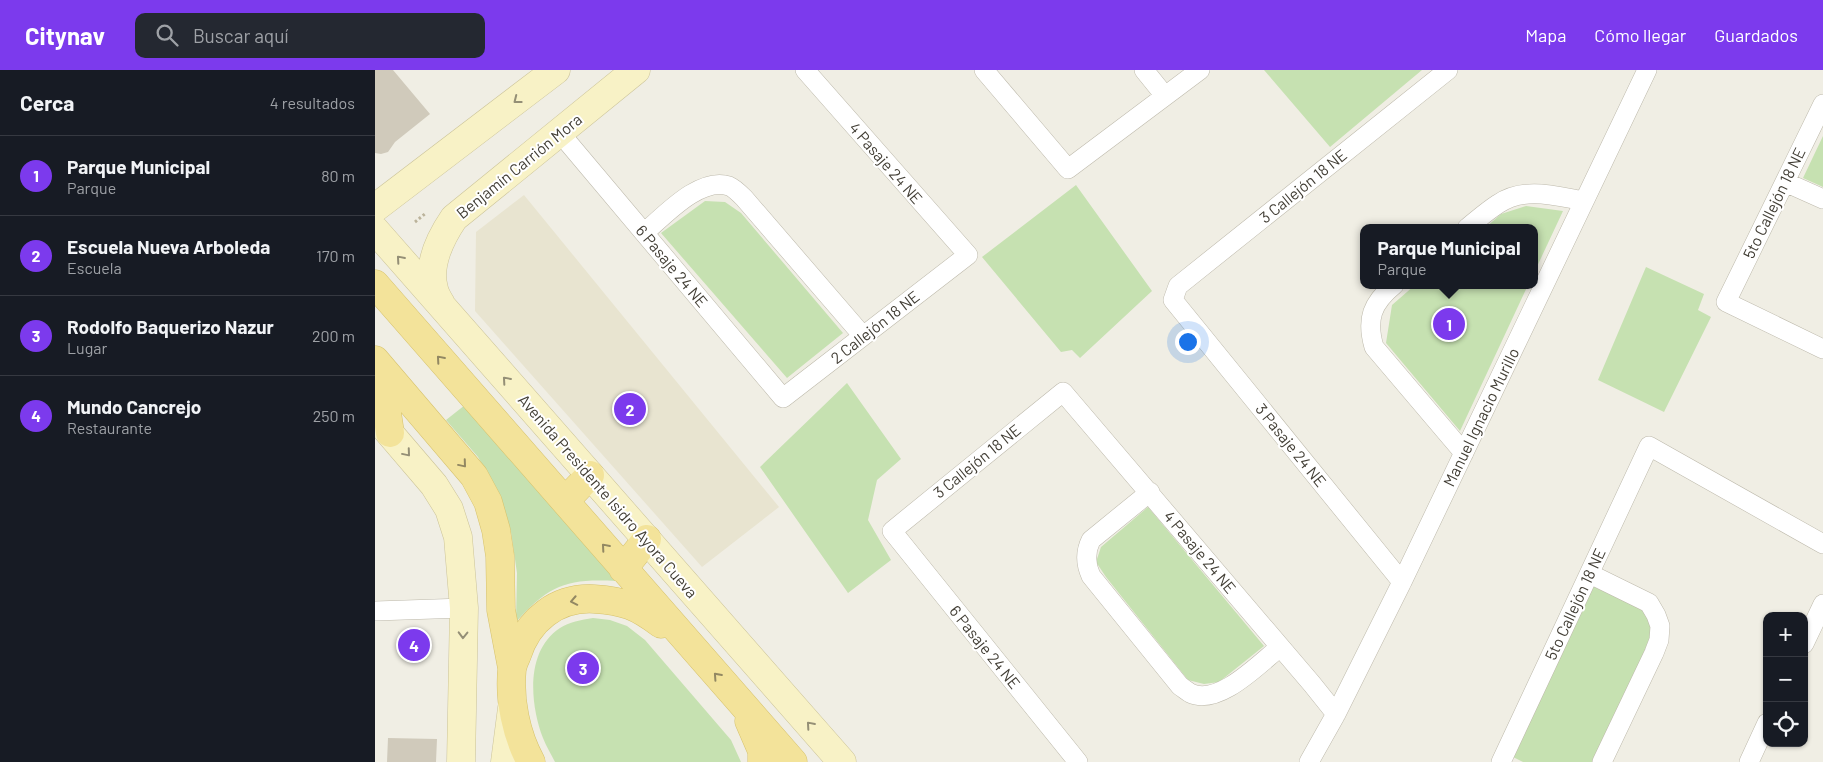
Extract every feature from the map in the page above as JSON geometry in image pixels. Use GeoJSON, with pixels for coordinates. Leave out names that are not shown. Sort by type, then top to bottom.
{"type":"FeatureCollection","features":[{"type":"Feature","properties":{"kind":"main road"},"geometry":{"type":"LineString","coordinates":[[375,208],[556,70]]}},
{"type":"Feature","properties":{"kind":"main road"},"geometry":{"type":"LineString","coordinates":[[563,131],[571,109],[607,80],[611,70]]}},
{"type":"Feature","properties":{"kind":"main road","name":"Benjamín Carrión Mora"},"geometry":{"type":"LineString","coordinates":[[444,309],[434,290],[432,277],[434,262],[445,232],[454,218],[636,70]]}},
{"type":"Feature","properties":{"kind":"main road","name":"Avenida Presidente Isidro Ayora Cueva"},"geometry":{"type":"LineString","coordinates":[[375,230],[842,762]]}},
{"type":"Feature","properties":{"kind":"main road"},"geometry":{"type":"LineString","coordinates":[[375,284],[793,762]]}},
{"type":"Feature","properties":{"kind":"main road"},"geometry":{"type":"LineString","coordinates":[[378,363],[382,424],[434,486],[449,509],[458,537],[464,608],[461,762]]}},
{"type":"Feature","properties":{"kind":"main road"},"geometry":{"type":"LineString","coordinates":[[378,363],[473,476],[488,502],[496,530],[501,610],[512,668],[512,708],[505,762]]}},
{"type":"Feature","properties":{"kind":"main road"},"geometry":{"type":"LineString","coordinates":[[565,501],[590,476]]}},
{"type":"Feature","properties":{"kind":"main road"},"geometry":{"type":"LineString","coordinates":[[623,569],[647,539]]}},
{"type":"Feature","properties":{"kind":"main road"},"geometry":{"type":"LineString","coordinates":[[512,668],[520,644],[530,627],[543,614],[555,606],[570,601],[589,599],[611,600],[642,610],[694,650]]}},
{"type":"Feature","properties":{"kind":"main road"},"geometry":{"type":"LineString","coordinates":[[740,702],[762,751],[763,762]]}},
{"type":"Feature","properties":{"kind":"main road"},"geometry":{"type":"LineString","coordinates":[[512,708],[531,762]]}},
{"type":"Feature","properties":{"kind":"street","name":"4 Pasaje 24 NE"},"geometry":{"type":"LineString","coordinates":[[805,70],[968,255]]}},
{"type":"Feature","properties":{"kind":"street"},"geometry":{"type":"LineString","coordinates":[[984,70],[1068,169],[1200,70]]}},
{"type":"Feature","properties":{"kind":"street"},"geometry":{"type":"LineString","coordinates":[[1144,70],[1165,96]]}},
{"type":"Feature","properties":{"kind":"street","name":"3 Callejón 18 NE"},"geometry":{"type":"LineString","coordinates":[[1180,308],[1173,300],[1178,286],[1449,70]]}},
{"type":"Feature","properties":{"kind":"street","name":"Manuel Ignacio Murillo"},"geometry":{"type":"LineString","coordinates":[[1309,762],[1336,714],[1402,582],[1647,70]]}},
{"type":"Feature","properties":{"kind":"street","name":"5to Callejón 18 NE"},"geometry":{"type":"LineString","coordinates":[[1823,104],[1726,302],[1823,349]]}},
{"type":"Feature","properties":{"kind":"street","name":"6 Pasaje 24 NE"},"geometry":{"type":"LineString","coordinates":[[563,131],[644,233],[783,398]]}},
{"type":"Feature","properties":{"kind":"street"},"geometry":{"type":"LineString","coordinates":[[1785,182],[1823,199]]}},
{"type":"Feature","properties":{"kind":"street"},"geometry":{"type":"LineString","coordinates":[[644,233],[685,198],[698,190],[713,185],[729,186],[744,198],[863,336]]}},
{"type":"Feature","properties":{"kind":"street"},"geometry":{"type":"LineString","coordinates":[[1472,224],[1498,203],[1513,196],[1529,193],[1547,194],[1584,201]]}},
{"type":"Feature","properties":{"kind":"street","name":"2 Callejón 18 NE"},"geometry":{"type":"LineString","coordinates":[[783,398],[968,255]]}},
{"type":"Feature","properties":{"kind":"street"},"geometry":{"type":"LineString","coordinates":[[1390,289],[1374,305],[1370,327],[1374,346],[1464,453]]}},
{"type":"Feature","properties":{"kind":"street","name":"3 Pasaje 24 NE"},"geometry":{"type":"LineString","coordinates":[[1180,308],[1402,582]]}},
{"type":"Feature","properties":{"kind":"street","name":"4 Pasaje 24 NE"},"geometry":{"type":"LineString","coordinates":[[1063,392],[1150,492],[1336,714]]}},
{"type":"Feature","properties":{"kind":"street","name":"3 Callejón 18 NE"},"geometry":{"type":"LineString","coordinates":[[892,531],[1063,392]]}},
{"type":"Feature","properties":{"kind":"street","name":"5to Callejón 18 NE"},"geometry":{"type":"LineString","coordinates":[[1501,762],[1649,446],[1823,544]]}},
{"type":"Feature","properties":{"kind":"street"},"geometry":{"type":"LineString","coordinates":[[1150,492],[1091,540],[1087,548],[1087,568],[1091,576],[1181,686],[1190,693],[1202,696],[1216,694],[1228,688],[1279,647]]}},
{"type":"Feature","properties":{"kind":"street","name":"6 Pasaje 24 NE"},"geometry":{"type":"LineString","coordinates":[[892,531],[1078,762]]}},
{"type":"Feature","properties":{"kind":"street"},"geometry":{"type":"LineString","coordinates":[[1590,574],[1649,603],[1660,626],[1659,640],[1654,653],[1602,762]]}},
{"type":"Feature","properties":{"kind":"street"},"geometry":{"type":"LineString","coordinates":[[1808,636],[1823,604]]}},
{"type":"Feature","properties":{"kind":"street"},"geometry":{"type":"LineString","coordinates":[[375,611],[464,608]]}},
{"type":"Feature","properties":{"kind":"street"},"geometry":{"type":"LineString","coordinates":[[1749,762],[1763,732]]}},
{"type":"Feature","properties":{"kind":"shaded area"},"geometry":{"type":"Polygon","coordinates":[[[524,195],[779,507],[702,567],[475,311],[476,232],[524,195]]]}},
{"type":"Feature","properties":{"kind":"green space"},"geometry":{"type":"Polygon","coordinates":[[[1264,70],[1422,70],[1330,147],[1264,70]]]}},
{"type":"Feature","properties":{"kind":"green space"},"geometry":{"type":"Polygon","coordinates":[[[1823,136],[1823,187],[1803,178],[1823,136]]]}},
{"type":"Feature","properties":{"kind":"green space"},"geometry":{"type":"Polygon","coordinates":[[[1076,185],[1152,291],[1080,358],[1072,350],[1061,352],[982,257],[1076,185]]]}},
{"type":"Feature","properties":{"kind":"green space"},"geometry":{"type":"Polygon","coordinates":[[[705,201],[725,202],[741,213],[843,333],[787,378],[661,233],[705,201]]]}},
{"type":"Feature","properties":{"kind":"green space"},"geometry":{"type":"Polygon","coordinates":[[[1526,206],[1563,211],[1538,264],[1538,224],[1490,224],[1501,214],[1526,206]]]}},
{"type":"Feature","properties":{"kind":"green space"},"geometry":{"type":"Polygon","coordinates":[[[1646,267],[1704,294],[1698,310],[1711,317],[1664,412],[1598,380],[1646,267]]]}},
{"type":"Feature","properties":{"kind":"green space"},"geometry":{"type":"Polygon","coordinates":[[[1410,289],[1526,289],[1460,431],[1386,343],[1392,305],[1410,289]]]}},
{"type":"Feature","properties":{"kind":"green space"},"geometry":{"type":"Polygon","coordinates":[[[847,383],[901,459],[877,480],[868,520],[891,560],[848,593],[760,467],[847,383]]]}},
{"type":"Feature","properties":{"kind":"green space"},"geometry":{"type":"Polygon","coordinates":[[[465,405],[617,581],[585,581],[560,586],[549,592],[528,609],[516,622],[517,573],[511,532],[497,491],[478,457],[446,420],[465,405]]]}},
{"type":"Feature","properties":{"kind":"green space"},"geometry":{"type":"Polygon","coordinates":[[[1148,507],[1264,646],[1219,682],[1204,684],[1188,680],[1096,562],[1101,547],[1148,507]]]}},
{"type":"Feature","properties":{"kind":"green space"},"geometry":{"type":"Polygon","coordinates":[[[1593,583],[1643,609],[1652,624],[1654,641],[1594,762],[1523,762],[1513,757],[1593,583]]]}},
{"type":"Feature","properties":{"kind":"green space"},"geometry":{"type":"Polygon","coordinates":[[[593,618],[610,620],[627,626],[645,640],[731,740],[741,762],[555,762],[543,738],[535,710],[533,679],[536,664],[541,650],[549,638],[560,628],[580,620],[593,618]]]}},
{"type":"Feature","properties":{"kind":"building"},"geometry":{"type":"Polygon","coordinates":[[[375,70],[393,70],[430,114],[395,142],[388,152],[381,154],[375,153],[375,70]]]}},
{"type":"Feature","properties":{"kind":"building"},"geometry":{"type":"Polygon","coordinates":[[[388,738],[437,739],[436,762],[387,762],[388,738]]]}},
{"type":"Feature","properties":{"kind":"place","name":"Parque Municipal"},"geometry":{"type":"Point","coordinates":[1449,324]}},
{"type":"Feature","properties":{"kind":"place","name":"Escuela Nueva Arboleda"},"geometry":{"type":"Point","coordinates":[630,409]}},
{"type":"Feature","properties":{"kind":"place","name":"Mundo Cancrejo"},"geometry":{"type":"Point","coordinates":[414,645]}},
{"type":"Feature","properties":{"kind":"place","name":"Rodolfo Baquerizo Nazur"},"geometry":{"type":"Point","coordinates":[583,668]}}]}
